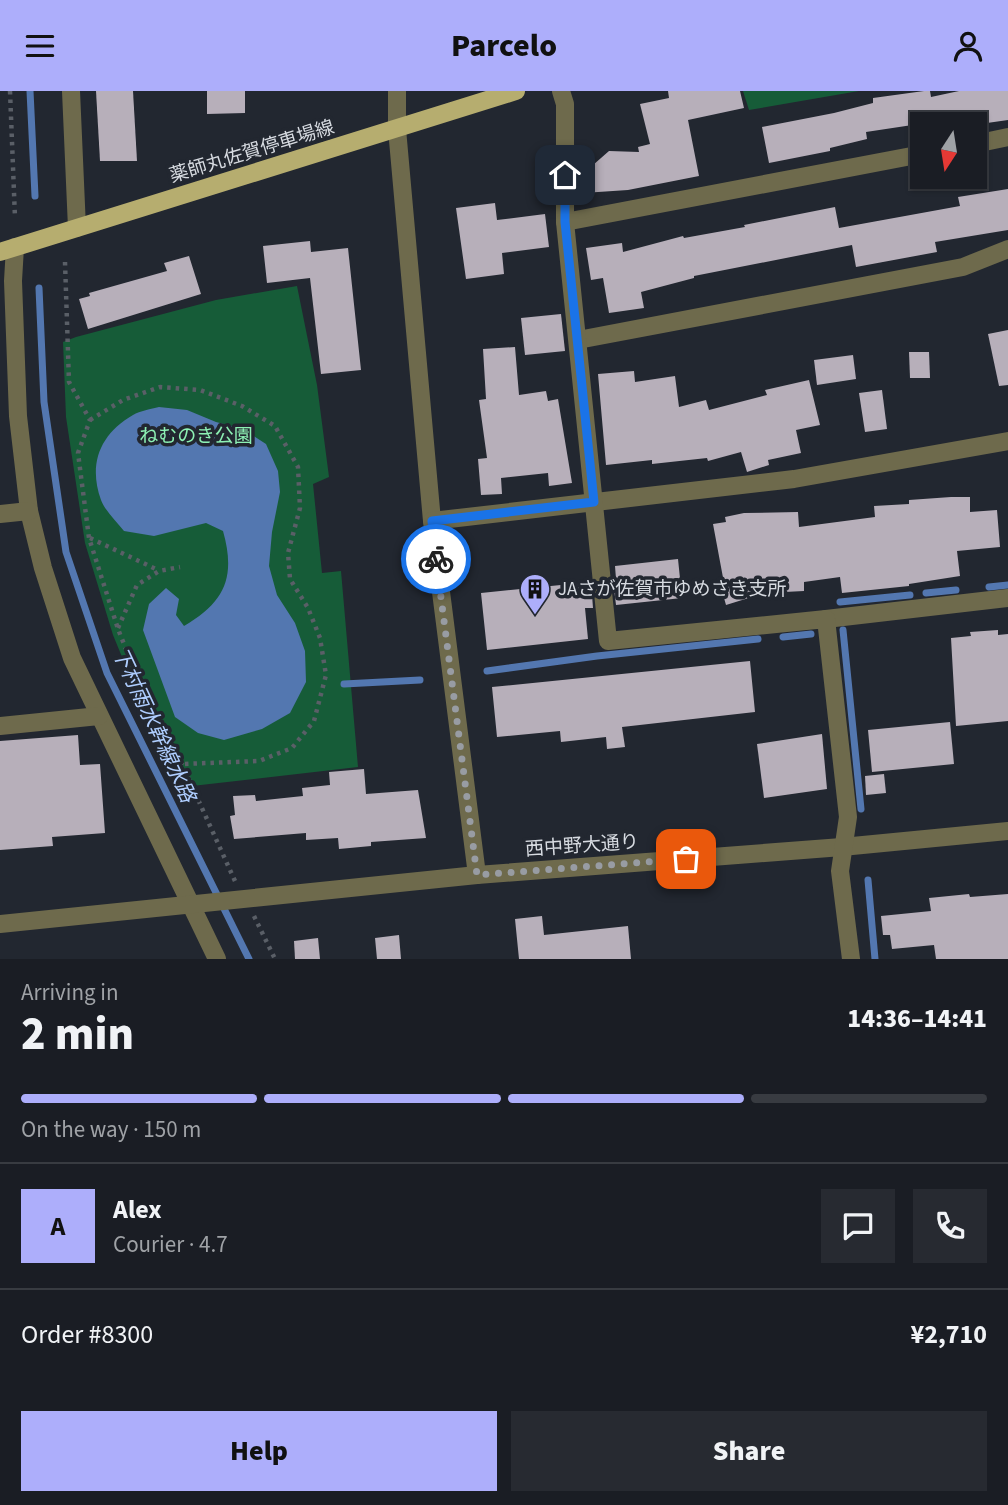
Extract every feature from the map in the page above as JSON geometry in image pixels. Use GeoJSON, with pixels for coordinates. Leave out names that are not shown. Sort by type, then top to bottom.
{"type":"FeatureCollection","features":[{"type":"Feature","properties":{"kind":"main road","name":"薬師丸佐賀停車場線"},"geometry":{"type":"LineString","coordinates":[[8,250],[516,91]]}},
{"type":"Feature","properties":{"kind":"street"},"geometry":{"type":"LineString","coordinates":[[71,91],[71,230]]}},
{"type":"Feature","properties":{"kind":"street"},"geometry":{"type":"LineString","coordinates":[[397,91],[397,129],[432,521],[477,875]]}},
{"type":"Feature","properties":{"kind":"street"},"geometry":{"type":"LineString","coordinates":[[561,91],[565,104],[565,222],[608,641],[1008,598]]}},
{"type":"Feature","properties":{"kind":"street"},"geometry":{"type":"LineString","coordinates":[[987,141],[1008,137]]}},
{"type":"Feature","properties":{"kind":"street"},"geometry":{"type":"LineString","coordinates":[[565,222],[910,156]]}},
{"type":"Feature","properties":{"kind":"street"},"geometry":{"type":"LineString","coordinates":[[578,340],[963,267],[1008,249]]}},
{"type":"Feature","properties":{"kind":"street"},"geometry":{"type":"LineString","coordinates":[[8,250],[13,281],[18,416],[29,511],[43,568],[72,658],[217,959]]}},
{"type":"Feature","properties":{"kind":"street"},"geometry":{"type":"LineString","coordinates":[[432,521],[794,479],[1008,441]]}},
{"type":"Feature","properties":{"kind":"street"},"geometry":{"type":"LineString","coordinates":[[0,514],[29,511]]}},
{"type":"Feature","properties":{"kind":"street"},"geometry":{"type":"LineString","coordinates":[[826,619],[848,817],[840,871],[851,959]]}},
{"type":"Feature","properties":{"kind":"street"},"geometry":{"type":"LineString","coordinates":[[0,726],[99,716]]}},
{"type":"Feature","properties":{"kind":"street","name":"西中野大通り"},"geometry":{"type":"LineString","coordinates":[[191,904],[477,875],[842,847],[1008,831]]}},
{"type":"Feature","properties":{"kind":"street"},"geometry":{"type":"LineString","coordinates":[[0,924],[191,904]]}},
{"type":"Feature","properties":{"kind":"path"},"geometry":{"type":"LineString","coordinates":[[10,91],[15,218]]}},
{"type":"Feature","properties":{"kind":"path"},"geometry":{"type":"LineString","coordinates":[[65,262],[69,383],[90,420]]}},
{"type":"Feature","properties":{"kind":"path"},"geometry":{"type":"LineString","coordinates":[[182,764],[259,761],[292,748],[314,721],[326,675],[320,638],[308,608],[290,579],[288,553],[300,508],[298,467],[275,426],[242,406],[200,390],[160,387],[123,400],[90,420],[78,453],[89,538],[118,629],[147,702],[182,764],[243,899],[262,929],[275,959]]}},
{"type":"Feature","properties":{"kind":"path"},"geometry":{"type":"LineString","coordinates":[[89,538],[159,571]]}},
{"type":"Feature","properties":{"kind":"path"},"geometry":{"type":"LineString","coordinates":[[118,629],[137,585],[159,571],[180,568]]}},
{"type":"Feature","properties":{"kind":"green space"},"geometry":{"type":"Polygon","coordinates":[[[743,91],[859,91],[749,110],[743,91]]]}},
{"type":"Feature","properties":{"kind":"green space","name":"ねむのき公園"},"geometry":{"type":"Polygon","coordinates":[[[297,286],[317,385],[329,477],[313,484],[322,573],[341,571],[358,767],[192,786],[182,764],[143,708],[113,635],[85,543],[66,417],[63,342],[216,300],[297,286]]]}},
{"type":"Feature","properties":{"kind":"water"},"geometry":{"type":"Polygon","coordinates":[[[159,407],[187,410],[243,429],[266,444],[278,471],[280,492],[269,566],[277,595],[295,623],[305,651],[306,682],[290,713],[262,729],[224,740],[198,733],[175,717],[143,630],[149,604],[166,588],[179,599],[176,615],[184,626],[218,598],[224,587],[228,562],[223,531],[206,523],[154,536],[124,531],[105,508],[97,487],[97,462],[112,431],[133,415],[159,407]]]}},
{"type":"Feature","properties":{"kind":"building"},"geometry":{"type":"Polygon","coordinates":[[[96,91],[133,91],[137,161],[100,161],[96,91]]]}},
{"type":"Feature","properties":{"kind":"building"},"geometry":{"type":"Polygon","coordinates":[[[207,91],[245,91],[245,113],[207,114],[207,91]]]}},
{"type":"Feature","properties":{"kind":"building"},"geometry":{"type":"Polygon","coordinates":[[[668,91],[740,91],[744,108],[688,120],[699,176],[628,190],[583,193],[583,165],[593,165],[609,151],[639,152],[638,147],[650,144],[640,104],[669,98],[668,91]]]}},
{"type":"Feature","properties":{"kind":"building"},"geometry":{"type":"Polygon","coordinates":[[[924,91],[930,91],[931,97],[959,91],[1008,91],[1008,120],[987,123],[987,112],[910,112],[910,125],[866,132],[867,139],[830,148],[830,151],[769,163],[762,127],[873,103],[873,98],[924,91]]]}},
{"type":"Feature","properties":{"kind":"building"},"geometry":{"type":"Polygon","coordinates":[[[1008,189],[1008,230],[935,242],[937,252],[856,267],[852,245],[694,276],[641,292],[644,308],[609,313],[603,278],[591,280],[586,248],[622,243],[623,252],[683,236],[684,238],[745,227],[744,225],[835,207],[839,228],[960,206],[958,197],[1008,189]]]}},
{"type":"Feature","properties":{"kind":"building"},"geometry":{"type":"Polygon","coordinates":[[[495,203],[497,220],[545,214],[549,247],[502,253],[504,274],[466,279],[456,208],[495,203]]]}},
{"type":"Feature","properties":{"kind":"building"},"geometry":{"type":"Polygon","coordinates":[[[310,241],[311,252],[348,248],[361,370],[321,374],[310,278],[267,283],[263,246],[310,241]]]}},
{"type":"Feature","properties":{"kind":"building"},"geometry":{"type":"Polygon","coordinates":[[[189,256],[201,294],[88,329],[79,299],[90,296],[89,293],[167,271],[164,263],[189,256]]]}},
{"type":"Feature","properties":{"kind":"building"},"geometry":{"type":"Polygon","coordinates":[[[561,314],[565,351],[525,355],[521,318],[561,314]]]}},
{"type":"Feature","properties":{"kind":"building"},"geometry":{"type":"Polygon","coordinates":[[[1008,330],[1008,385],[999,386],[988,334],[1008,330]]]}},
{"type":"Feature","properties":{"kind":"building"},"geometry":{"type":"Polygon","coordinates":[[[515,347],[519,395],[546,391],[548,401],[558,399],[572,483],[549,486],[548,473],[501,478],[502,494],[481,495],[478,459],[487,458],[479,400],[486,399],[483,349],[515,347]]]}},
{"type":"Feature","properties":{"kind":"building"},"geometry":{"type":"Polygon","coordinates":[[[909,352],[929,352],[930,378],[910,378],[909,352]]]}},
{"type":"Feature","properties":{"kind":"building"},"geometry":{"type":"Polygon","coordinates":[[[853,355],[856,379],[817,385],[814,360],[853,355]]]}},
{"type":"Feature","properties":{"kind":"building"},"geometry":{"type":"Polygon","coordinates":[[[634,371],[635,382],[675,376],[679,407],[706,400],[709,410],[767,395],[765,390],[809,380],[820,425],[796,430],[801,453],[768,460],[769,465],[747,472],[741,452],[708,461],[707,458],[652,464],[652,460],[606,465],[598,374],[634,371]]]}},
{"type":"Feature","properties":{"kind":"building"},"geometry":{"type":"Polygon","coordinates":[[[882,390],[887,429],[865,432],[859,393],[882,390]]]}},
{"type":"Feature","properties":{"kind":"building"},"geometry":{"type":"Polygon","coordinates":[[[970,497],[970,512],[997,510],[1000,547],[957,551],[960,576],[909,586],[842,593],[840,577],[804,582],[804,591],[765,593],[726,605],[720,584],[724,583],[713,524],[726,522],[725,517],[744,513],[798,512],[799,527],[875,517],[874,506],[970,497]]]}},
{"type":"Feature","properties":{"kind":"building"},"geometry":{"type":"Polygon","coordinates":[[[678,559],[682,598],[616,605],[613,580],[616,579],[615,566],[678,559]]]}},
{"type":"Feature","properties":{"kind":"building","name":"JAさが佐賀市ゆめさき支所"},"geometry":{"type":"Polygon","coordinates":[[[591,582],[593,608],[585,608],[588,639],[487,650],[481,593],[591,582]]]}},
{"type":"Feature","properties":{"kind":"building"},"geometry":{"type":"Polygon","coordinates":[[[998,630],[998,635],[1008,634],[1008,721],[956,726],[951,638],[971,636],[970,632],[998,630]]]}},
{"type":"Feature","properties":{"kind":"building"},"geometry":{"type":"Polygon","coordinates":[[[750,661],[755,712],[622,727],[625,747],[607,749],[606,737],[561,742],[560,731],[497,737],[492,687],[750,661]]]}},
{"type":"Feature","properties":{"kind":"building"},"geometry":{"type":"Polygon","coordinates":[[[950,722],[954,764],[872,772],[868,730],[950,722]]]}},
{"type":"Feature","properties":{"kind":"building"},"geometry":{"type":"Polygon","coordinates":[[[822,734],[827,789],[764,798],[757,744],[822,734]]]}},
{"type":"Feature","properties":{"kind":"building"},"geometry":{"type":"Polygon","coordinates":[[[78,735],[80,765],[100,764],[105,833],[52,837],[53,846],[0,850],[0,741],[78,735]]]}},
{"type":"Feature","properties":{"kind":"building"},"geometry":{"type":"Polygon","coordinates":[[[364,769],[366,794],[418,790],[426,838],[371,842],[371,846],[339,849],[338,838],[306,840],[306,833],[234,839],[230,816],[235,815],[233,796],[255,795],[256,801],[303,796],[302,788],[330,785],[329,772],[364,769]]]}},
{"type":"Feature","properties":{"kind":"building"},"geometry":{"type":"Polygon","coordinates":[[[884,774],[886,793],[866,795],[865,776],[884,774]]]}},
{"type":"Feature","properties":{"kind":"building"},"geometry":{"type":"Polygon","coordinates":[[[969,894],[970,897],[1008,894],[1008,959],[936,959],[934,945],[892,949],[890,935],[883,935],[881,916],[931,911],[929,898],[969,894]]]}},
{"type":"Feature","properties":{"kind":"building"},"geometry":{"type":"Polygon","coordinates":[[[542,916],[544,935],[628,926],[631,959],[519,959],[515,919],[542,916]]]}},
{"type":"Feature","properties":{"kind":"building"},"geometry":{"type":"Polygon","coordinates":[[[399,935],[401,959],[377,959],[375,938],[399,935]]]}},
{"type":"Feature","properties":{"kind":"building"},"geometry":{"type":"Polygon","coordinates":[[[318,938],[320,959],[295,959],[294,941],[318,938]]]}},
{"type":"Feature","properties":{"kind":"waterway","name":"下村雨水幹線水路"},"geometry":{"type":"LineString","coordinates":[[30,91],[35,196]]}},
{"type":"Feature","properties":{"kind":"waterway","name":"下村雨水幹線水路"},"geometry":{"type":"LineString","coordinates":[[39,288],[44,402],[66,552],[107,673],[249,959]]}},
{"type":"Feature","properties":{"kind":"waterway"},"geometry":{"type":"LineString","coordinates":[[989,587],[1008,585]]}},
{"type":"Feature","properties":{"kind":"waterway"},"geometry":{"type":"LineString","coordinates":[[926,593],[956,590]]}},
{"type":"Feature","properties":{"kind":"waterway"},"geometry":{"type":"LineString","coordinates":[[840,602],[910,595]]}},
{"type":"Feature","properties":{"kind":"waterway"},"geometry":{"type":"LineString","coordinates":[[843,630],[861,809]]}},
{"type":"Feature","properties":{"kind":"waterway"},"geometry":{"type":"LineString","coordinates":[[783,637],[811,634]]}},
{"type":"Feature","properties":{"kind":"waterway"},"geometry":{"type":"LineString","coordinates":[[487,671],[758,639]]}},
{"type":"Feature","properties":{"kind":"waterway"},"geometry":{"type":"LineString","coordinates":[[344,684],[420,680]]}},
{"type":"Feature","properties":{"kind":"waterway"},"geometry":{"type":"LineString","coordinates":[[868,880],[875,959]]}},
{"type":"Feature","properties":{"kind":"way so far"},"geometry":{"type":"LineString","coordinates":[[436,559],[477,875],[686,859]]}},
{"type":"Feature","properties":{"kind":"place","name":"JAさが佐賀市ゆめさき支所"},"geometry":{"type":"Point","coordinates":[535,616]}},
{"type":"Feature","properties":{"kind":"route"},"geometry":{"type":"LineString","coordinates":[[436,559],[432,521],[594,502],[565,222],[565,175]]}}]}
